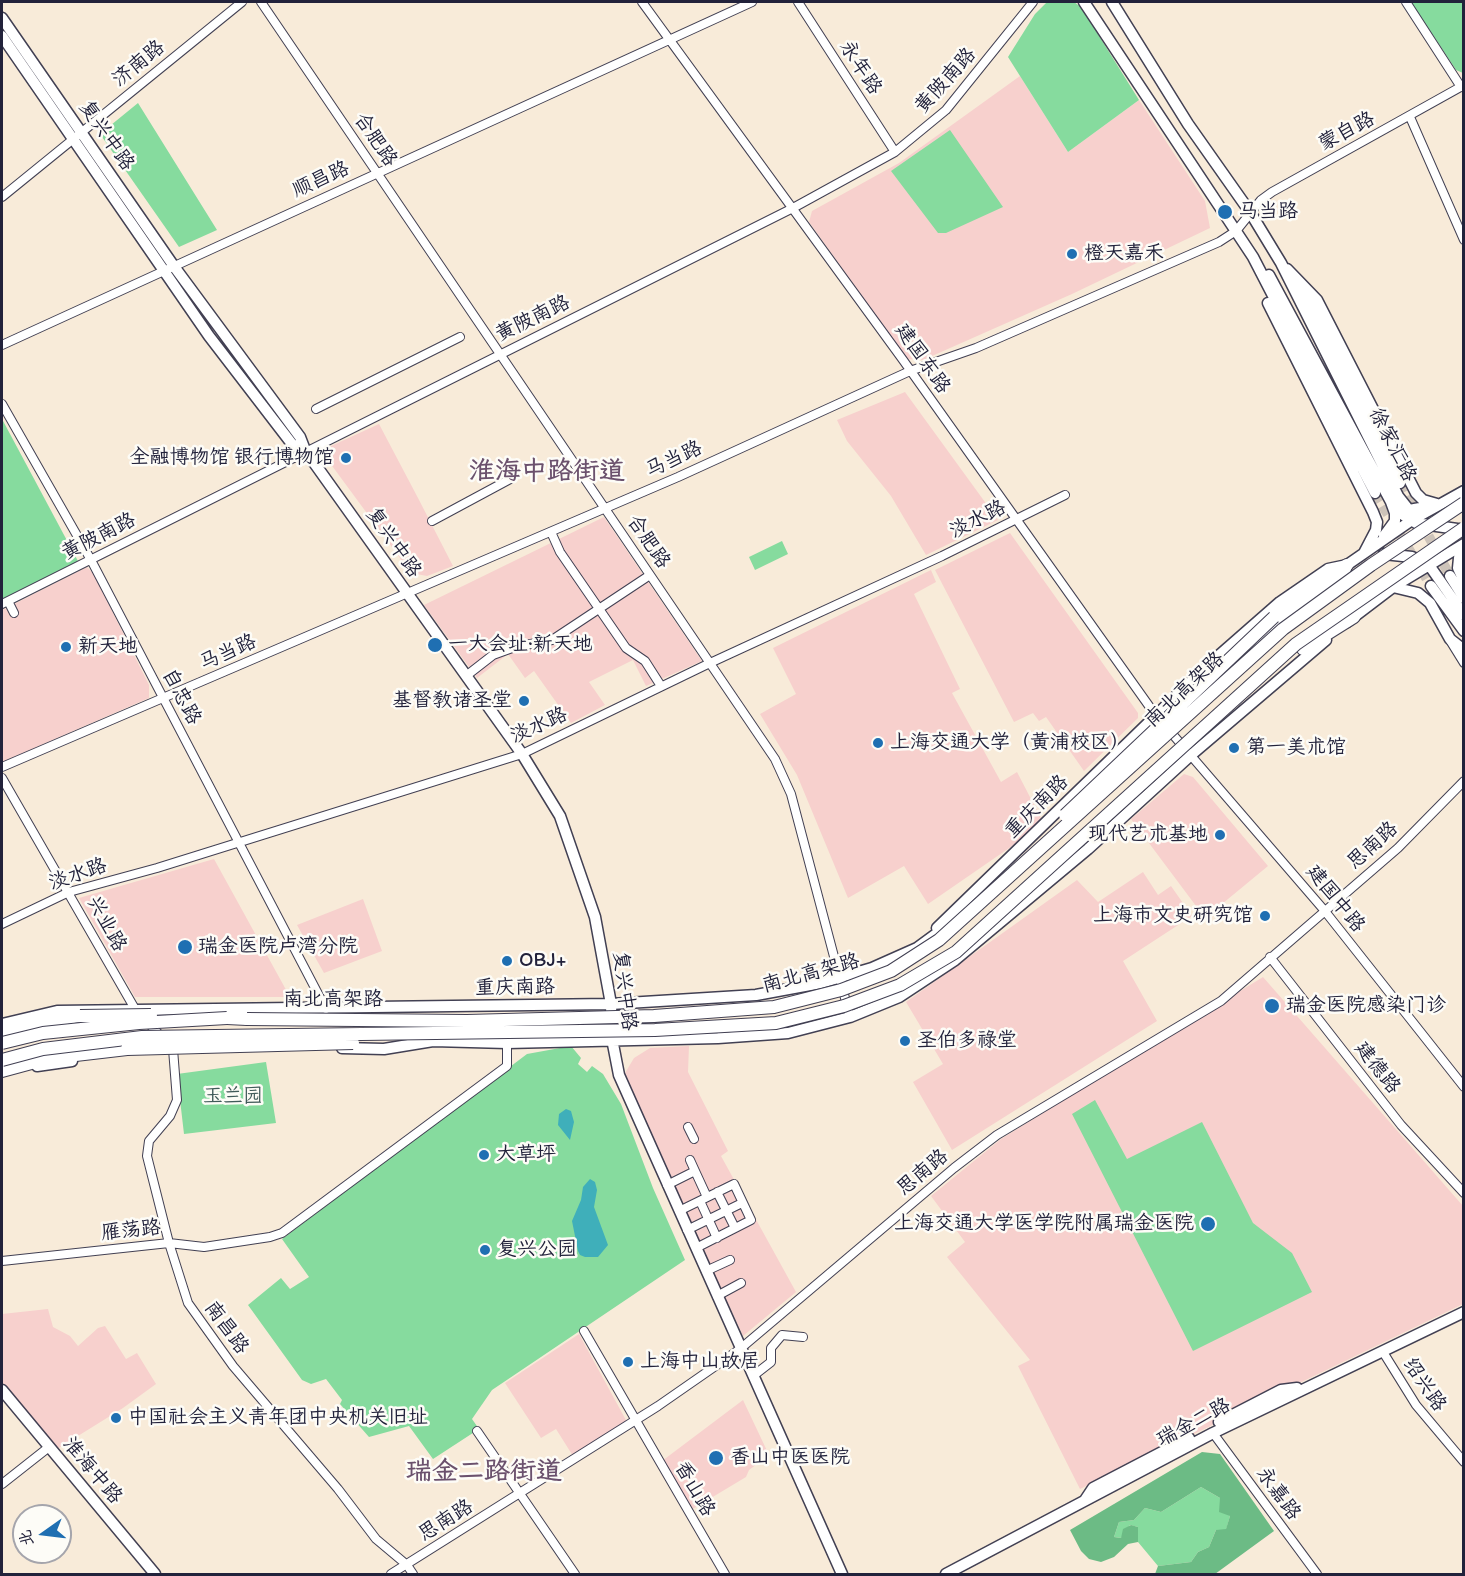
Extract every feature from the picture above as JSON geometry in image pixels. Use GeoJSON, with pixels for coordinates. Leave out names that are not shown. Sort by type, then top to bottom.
{"type":"FeatureCollection","features":[{"type":"Feature","properties":{"kind":"highway","name":"南北高架路"},"geometry":{"type":"LineString","coordinates":[[2,1042],[67,1030],[227,1018],[490,1020],[654,1016],[774,1007],[841,990],[891,971],[939,940],[1283,629],[1371,565],[1464,503]]}},
{"type":"Feature","properties":{"kind":"highway","name":"南北高架路"},"geometry":{"type":"LineString","coordinates":[[2,1062],[44,1049],[142,1037],[433,1038],[776,1023],[844,1006],[900,986],[956,952],[1296,644],[1382,582],[1464,529]]}},
{"type":"Feature","properties":{"kind":"highway"},"geometry":{"type":"LineString","coordinates":[[1014,872],[1060,820],[1274,617],[1347,565]]}},
{"type":"Feature","properties":{"kind":"highway"},"geometry":{"type":"LineString","coordinates":[[1062,857],[1102,829],[1303,649],[1354,617]]}},
{"type":"Feature","properties":{"kind":"highway"},"geometry":{"type":"LineString","coordinates":[[2,1032],[40,1022],[80,1016],[121,1014],[227,1018]]}},
{"type":"Feature","properties":{"kind":"highway"},"geometry":{"type":"LineString","coordinates":[[2,1071],[50,1058],[127,1049],[362,1043],[433,1038]]}},
{"type":"Feature","properties":{"kind":"main road","name":"徐家汇路"},"geometry":{"type":"LineString","coordinates":[[1084,2],[1253,257],[1375,493]]}},
{"type":"Feature","properties":{"kind":"main road","name":"徐家汇路"},"geometry":{"type":"LineString","coordinates":[[1112,2],[1188,124],[1250,212],[1281,263],[1398,496],[1409,510],[1440,504]]}},
{"type":"Feature","properties":{"kind":"main road","name":"复兴中路"},"geometry":{"type":"LineString","coordinates":[[2,18],[78,136],[277,425],[292,444],[305,450],[522,754],[560,816],[589,893],[611,1004],[612,1039],[620,1075],[842,1575]]}},
{"type":"Feature","properties":{"kind":"main road","name":"复兴中路"},"geometry":{"type":"LineString","coordinates":[[2,36],[78,136]]}},
{"type":"Feature","properties":{"kind":"main road","name":"徐家汇路"},"geometry":{"type":"LineString","coordinates":[[1253,257],[1270,276],[1391,502],[1395,513],[1391,529],[1362,556]]}},
{"type":"Feature","properties":{"kind":"main road"},"geometry":{"type":"LineString","coordinates":[[1253,257],[1261,290],[1377,522],[1376,530],[1362,556]]}},
{"type":"Feature","properties":{"kind":"main road","name":"徐家汇路"},"geometry":{"type":"LineString","coordinates":[[1281,263],[1317,300],[1416,493],[1423,500],[1440,504]]}},
{"type":"Feature","properties":{"kind":"main road"},"geometry":{"type":"LineString","coordinates":[[1281,263],[1313,310],[1400,483]]}},
{"type":"Feature","properties":{"kind":"main road","name":"重庆南路"},"geometry":{"type":"LineString","coordinates":[[890,961],[936,929],[1207,666],[1280,602],[1328,570],[1347,565],[1362,556],[1412,520],[1464,491]]}},
{"type":"Feature","properties":{"kind":"main road"},"geometry":{"type":"LineString","coordinates":[[1391,502],[1400,513],[1412,520],[1432,526],[1464,529]]}},
{"type":"Feature","properties":{"kind":"main road"},"geometry":{"type":"LineString","coordinates":[[2,1062],[48,1052],[165,1040],[433,1038],[507,1043],[718,1038],[788,1033],[850,1017],[900,998],[955,960],[1188,751],[1393,587],[1464,544]]}},
{"type":"Feature","properties":{"kind":"main road"},"geometry":{"type":"LineString","coordinates":[[1464,550],[1459,558],[1458,568],[1464,581]]}},
{"type":"Feature","properties":{"kind":"main road"},"geometry":{"type":"LineString","coordinates":[[1362,556],[1395,554],[1412,557],[1429,565],[1464,615]]}},
{"type":"Feature","properties":{"kind":"main road","name":"重庆南路"},"geometry":{"type":"LineString","coordinates":[[2,1024],[57,1011],[611,1004],[756,995],[840,978],[890,961],[917,948],[967,911],[1012,872],[1165,725],[1279,621],[1344,575],[1347,565]]}},
{"type":"Feature","properties":{"kind":"main road"},"geometry":{"type":"LineString","coordinates":[[1450,576],[1464,598]]}},
{"type":"Feature","properties":{"kind":"main road"},"geometry":{"type":"LineString","coordinates":[[1431,586],[1464,631]]}},
{"type":"Feature","properties":{"kind":"main road"},"geometry":{"type":"LineString","coordinates":[[1393,587],[1418,593],[1430,603],[1450,639],[1464,650]]}},
{"type":"Feature","properties":{"kind":"main road","name":"重庆南路"},"geometry":{"type":"LineString","coordinates":[[2,1042],[135,1009]]}},
{"type":"Feature","properties":{"kind":"main road"},"geometry":{"type":"LineString","coordinates":[[2,1077],[36,1066],[173,1049],[384,1049],[433,1038]]}},
{"type":"Feature","properties":{"kind":"main road"},"geometry":{"type":"LineString","coordinates":[[355,1039],[370,1048]]}},
{"type":"Feature","properties":{"kind":"main road","name":"瑞金二路"},"geometry":{"type":"LineString","coordinates":[[946,1575],[1213,1433],[1464,1312]]}},
{"type":"Feature","properties":{"kind":"main road"},"geometry":{"type":"LineString","coordinates":[[1083,1503],[1093,1488],[1281,1390],[1303,1388]]}},
{"type":"Feature","properties":{"kind":"main road","name":"淮海中路"},"geometry":{"type":"LineString","coordinates":[[2,1390],[155,1575]]}},
{"type":"Feature","properties":{"kind":"street","name":"济南路"},"geometry":{"type":"LineString","coordinates":[[2,197],[242,2]]}},
{"type":"Feature","properties":{"kind":"street","name":"合肥路"},"geometry":{"type":"LineString","coordinates":[[261,2],[775,759],[787,783],[850,1017]]}},
{"type":"Feature","properties":{"kind":"street","name":"建国东路"},"geometry":{"type":"LineString","coordinates":[[642,2],[793,208],[1156,717],[1174,736]]}},
{"type":"Feature","properties":{"kind":"street","name":"顺昌路"},"geometry":{"type":"LineString","coordinates":[[2,345],[168,267],[753,2]]}},
{"type":"Feature","properties":{"kind":"street","name":"永年路"},"geometry":{"type":"LineString","coordinates":[[798,2],[895,152]]}},
{"type":"Feature","properties":{"kind":"street","name":"黄陂南路"},"geometry":{"type":"LineString","coordinates":[[4,602],[793,208],[895,152],[946,110],[1033,2]]}},
{"type":"Feature","properties":{"kind":"street"},"geometry":{"type":"LineString","coordinates":[[1406,2],[1462,86]]}},
{"type":"Feature","properties":{"kind":"street","name":"蒙自路"},"geometry":{"type":"LineString","coordinates":[[1250,212],[1272,192],[1462,86]]}},
{"type":"Feature","properties":{"kind":"street"},"geometry":{"type":"LineString","coordinates":[[1410,117],[1464,240]]}},
{"type":"Feature","properties":{"kind":"street","name":"马当路"},"geometry":{"type":"LineString","coordinates":[[2,767],[605,509],[910,371],[976,348],[1219,242],[1236,231],[1250,212]]}},
{"type":"Feature","properties":{"kind":"street"},"geometry":{"type":"LineString","coordinates":[[316,409],[460,337]]}},
{"type":"Feature","properties":{"kind":"street","name":"自忠路"},"geometry":{"type":"LineString","coordinates":[[2,404],[91,560],[326,1009]]}},
{"type":"Feature","properties":{"kind":"street"},"geometry":{"type":"LineString","coordinates":[[432,521],[512,478]]}},
{"type":"Feature","properties":{"kind":"street","name":"淡水路"},"geometry":{"type":"LineString","coordinates":[[2,924],[69,892],[522,754],[661,686],[942,556],[1065,495]]}},
{"type":"Feature","properties":{"kind":"street"},"geometry":{"type":"LineString","coordinates":[[551,532],[560,552],[626,648],[645,661],[661,686]]}},
{"type":"Feature","properties":{"kind":"street"},"geometry":{"type":"LineString","coordinates":[[466,676],[493,655],[515,647],[552,640],[650,575]]}},
{"type":"Feature","properties":{"kind":"street"},"geometry":{"type":"LineString","coordinates":[[4,602],[14,613]]}},
{"type":"Feature","properties":{"kind":"street"},"geometry":{"type":"LineString","coordinates":[[1450,639],[1464,663]]}},
{"type":"Feature","properties":{"kind":"street","name":"建国中路"},"geometry":{"type":"LineString","coordinates":[[1174,736],[1324,910],[1464,1087]]}},
{"type":"Feature","properties":{"kind":"street","name":"兴业路"},"geometry":{"type":"LineString","coordinates":[[2,778],[135,1009],[173,1049]]}},
{"type":"Feature","properties":{"kind":"street","name":"思南路"},"geometry":{"type":"LineString","coordinates":[[391,1575],[635,1421],[740,1349],[770,1320],[997,1135],[1221,1001],[1398,848],[1464,781]]}},
{"type":"Feature","properties":{"kind":"street","name":"建德路"},"geometry":{"type":"LineString","coordinates":[[1270,957],[1401,1125],[1464,1194]]}},
{"type":"Feature","properties":{"kind":"street","name":"雁荡路"},"geometry":{"type":"LineString","coordinates":[[2,1261],[169,1243],[204,1247],[282,1233],[507,1066],[507,1043]]}},
{"type":"Feature","properties":{"kind":"street","name":"南昌路"},"geometry":{"type":"LineString","coordinates":[[173,1049],[176,1062],[177,1100],[170,1116],[149,1141],[147,1156],[169,1243],[188,1303],[233,1366],[338,1489],[376,1539],[407,1565],[413,1575]]}},
{"type":"Feature","properties":{"kind":"street"},"geometry":{"type":"LineString","coordinates":[[688,1127],[694,1139]]}},
{"type":"Feature","properties":{"kind":"street"},"geometry":{"type":"LineString","coordinates":[[690,1160],[708,1219],[717,1238]]}},
{"type":"Feature","properties":{"kind":"street"},"geometry":{"type":"LineString","coordinates":[[667,1185],[695,1171]]}},
{"type":"Feature","properties":{"kind":"street"},"geometry":{"type":"LineString","coordinates":[[679,1211],[734,1184],[751,1220],[696,1248]]}},
{"type":"Feature","properties":{"kind":"street"},"geometry":{"type":"LineString","coordinates":[[717,1192],[735,1228]]}},
{"type":"Feature","properties":{"kind":"street"},"geometry":{"type":"LineString","coordinates":[[687,1230],[742,1203]]}},
{"type":"Feature","properties":{"kind":"street"},"geometry":{"type":"LineString","coordinates":[[706,1271],[730,1260]]}},
{"type":"Feature","properties":{"kind":"street"},"geometry":{"type":"LineString","coordinates":[[717,1296],[741,1283]]}},
{"type":"Feature","properties":{"kind":"street"},"geometry":{"type":"LineString","coordinates":[[770,1320],[782,1335],[803,1337]]}},
{"type":"Feature","properties":{"kind":"street","name":"香山路"},"geometry":{"type":"LineString","coordinates":[[584,1331],[725,1575]]}},
{"type":"Feature","properties":{"kind":"street"},"geometry":{"type":"LineString","coordinates":[[753,1376],[771,1362],[771,1348],[782,1335]]}},
{"type":"Feature","properties":{"kind":"street","name":"绍兴路"},"geometry":{"type":"LineString","coordinates":[[1383,1352],[1416,1405],[1464,1462]]}},
{"type":"Feature","properties":{"kind":"street"},"geometry":{"type":"LineString","coordinates":[[477,1431],[575,1575]]}},
{"type":"Feature","properties":{"kind":"street","name":"永嘉路"},"geometry":{"type":"LineString","coordinates":[[1213,1433],[1317,1575]]}},
{"type":"Feature","properties":{"kind":"street"},"geometry":{"type":"LineString","coordinates":[[2,1484],[49,1447]]}},
{"type":"Feature","properties":{"kind":"shaded area"},"geometry":{"type":"Polygon","coordinates":[[[1020,76],[1068,152],[1139,100],[1205,201],[1210,228],[1072,294],[923,360],[907,359],[809,222],[812,211],[899,163],[1020,76]]]}},
{"type":"Feature","properties":{"kind":"shaded area"},"geometry":{"type":"Polygon","coordinates":[[[905,392],[998,520],[926,555],[891,496],[847,441],[837,420],[905,392]]]}},
{"type":"Feature","properties":{"kind":"shaded area"},"geometry":{"type":"Polygon","coordinates":[[[379,424],[453,566],[427,576],[411,573],[327,459],[331,446],[379,424]]]}},
{"type":"Feature","properties":{"kind":"shaded area"},"geometry":{"type":"Polygon","coordinates":[[[604,517],[702,661],[646,686],[633,660],[589,682],[605,705],[571,723],[534,671],[525,678],[508,654],[477,678],[424,605],[604,517]]]}},
{"type":"Feature","properties":{"kind":"shaded area"},"geometry":{"type":"Polygon","coordinates":[[[1010,533],[1138,713],[1138,718],[1084,771],[1046,717],[1039,721],[1033,713],[1014,722],[935,570],[1010,533]]]}},
{"type":"Feature","properties":{"kind":"shaded area","name":"新天地"},"geometry":{"type":"Polygon","coordinates":[[[87,567],[93,573],[149,685],[149,698],[2,762],[2,610],[87,567]]]}},
{"type":"Feature","properties":{"kind":"shaded area","name":"上海交通大学（黄浦校区）"},"geometry":{"type":"Polygon","coordinates":[[[931,570],[936,582],[914,594],[960,689],[952,693],[1001,782],[1017,772],[1044,824],[928,904],[904,866],[848,898],[797,775],[760,714],[796,694],[773,648],[931,570]]]}},
{"type":"Feature","properties":{"kind":"shaded area"},"geometry":{"type":"Polygon","coordinates":[[[1184,774],[1193,777],[1268,866],[1205,918],[1131,819],[1184,774]]]}},
{"type":"Feature","properties":{"kind":"shaded area","name":"瑞金医院卢湾分院"},"geometry":{"type":"Polygon","coordinates":[[[214,859],[290,997],[135,997],[79,898],[214,859]]]}},
{"type":"Feature","properties":{"kind":"shaded area"},"geometry":{"type":"Polygon","coordinates":[[[1143,872],[1158,895],[1171,886],[1192,916],[1123,961],[1157,1021],[952,1150],[913,1082],[943,1064],[906,1002],[1077,880],[1098,902],[1143,872]]]}},
{"type":"Feature","properties":{"kind":"shaded area"},"geometry":{"type":"Polygon","coordinates":[[[363,899],[382,951],[324,973],[297,925],[363,899]]]}},
{"type":"Feature","properties":{"kind":"shaded area","name":"上海交通大学医学院附属瑞金医院"},"geometry":{"type":"Polygon","coordinates":[[[1263,977],[1463,1206],[1463,1304],[1080,1489],[1018,1366],[1030,1360],[947,1257],[965,1242],[931,1196],[1001,1139],[1263,977]]]}},
{"type":"Feature","properties":{"kind":"shaded area"},"geometry":{"type":"Polygon","coordinates":[[[689,1046],[688,1072],[728,1151],[721,1156],[796,1292],[743,1336],[680,1200],[625,1073],[634,1058],[650,1048],[689,1046]]]}},
{"type":"Feature","properties":{"kind":"shaded area"},"geometry":{"type":"Polygon","coordinates":[[[48,1309],[53,1327],[70,1336],[78,1346],[98,1328],[105,1326],[126,1359],[137,1353],[156,1384],[123,1408],[57,1449],[2,1382],[2,1314],[48,1309]]]}},
{"type":"Feature","properties":{"kind":"shaded area"},"geometry":{"type":"Polygon","coordinates":[[[579,1334],[627,1422],[573,1456],[556,1429],[541,1438],[505,1383],[579,1334]]]}},
{"type":"Feature","properties":{"kind":"shaded area","name":"香山中医医院"},"geometry":{"type":"Polygon","coordinates":[[[743,1400],[769,1455],[749,1470],[746,1477],[691,1510],[662,1461],[743,1400]]]}},
{"type":"Feature","properties":{"kind":"green space"},"geometry":{"type":"Polygon","coordinates":[[[1047,2],[1074,2],[1081,7],[1139,100],[1068,152],[1008,57],[1035,14],[1047,2]]]}},
{"type":"Feature","properties":{"kind":"green space"},"geometry":{"type":"Polygon","coordinates":[[[1411,2],[1463,2],[1463,73],[1456,70],[1411,2]]]}},
{"type":"Feature","properties":{"kind":"green space"},"geometry":{"type":"Polygon","coordinates":[[[138,103],[217,230],[179,247],[100,134],[138,103]]]}},
{"type":"Feature","properties":{"kind":"green space"},"geometry":{"type":"Polygon","coordinates":[[[950,130],[1003,207],[946,233],[938,233],[891,171],[950,130]]]}},
{"type":"Feature","properties":{"kind":"green space"},"geometry":{"type":"Polygon","coordinates":[[[2,419],[79,563],[2,603],[2,419]]]}},
{"type":"Feature","properties":{"kind":"green space"},"geometry":{"type":"Polygon","coordinates":[[[782,541],[788,554],[755,570],[749,557],[782,541]]]}},
{"type":"Feature","properties":{"kind":"green space","name":"复兴公园"},"geometry":{"type":"Polygon","coordinates":[[[571,1046],[581,1058],[578,1064],[587,1072],[592,1066],[603,1074],[621,1104],[653,1188],[685,1260],[492,1390],[472,1419],[479,1429],[433,1459],[409,1426],[369,1437],[340,1404],[342,1400],[326,1379],[311,1384],[302,1380],[248,1305],[281,1278],[290,1289],[309,1277],[282,1239],[527,1054],[571,1046]]]}},
{"type":"Feature","properties":{"kind":"green space","name":"玉兰园"},"geometry":{"type":"Polygon","coordinates":[[[266,1062],[276,1123],[184,1134],[177,1074],[266,1062]]]}},
{"type":"Feature","properties":{"kind":"green space"},"geometry":{"type":"Polygon","coordinates":[[[1095,1100],[1127,1159],[1202,1122],[1253,1223],[1292,1253],[1312,1292],[1193,1351],[1072,1114],[1095,1100]]]}},
{"type":"Feature","properties":{"kind":"green space"},"geometry":{"type":"Polygon","coordinates":[[[1202,1452],[1220,1454],[1274,1531],[1215,1574],[1155,1574],[1158,1566],[1191,1562],[1198,1552],[1209,1547],[1216,1530],[1226,1529],[1230,1516],[1219,1512],[1220,1498],[1201,1487],[1161,1512],[1145,1508],[1134,1520],[1119,1522],[1114,1537],[1121,1538],[1123,1529],[1131,1525],[1138,1527],[1138,1542],[1128,1544],[1114,1557],[1101,1562],[1089,1559],[1081,1551],[1070,1530],[1202,1452]]]}},
{"type":"Feature","properties":{"kind":"green space"},"geometry":{"type":"Polygon","coordinates":[[[1201,1487],[1220,1498],[1230,1516],[1226,1530],[1216,1530],[1209,1547],[1198,1552],[1191,1562],[1158,1566],[1138,1542],[1138,1527],[1130,1525],[1121,1538],[1114,1537],[1119,1522],[1134,1520],[1145,1508],[1161,1512],[1201,1487]]]}},
{"type":"Feature","properties":{"kind":"water"},"geometry":{"type":"Polygon","coordinates":[[[566,1109],[571,1111],[574,1122],[570,1140],[558,1125],[559,1114],[566,1109]]]}},
{"type":"Feature","properties":{"kind":"water"},"geometry":{"type":"Polygon","coordinates":[[[590,1179],[595,1182],[597,1190],[594,1207],[608,1245],[598,1257],[580,1255],[572,1221],[581,1200],[583,1187],[590,1179]]]}},
{"type":"Feature","properties":{"kind":"tunnel"},"geometry":{"type":"LineString","coordinates":[[1400,483],[1450,576]]}},
{"type":"Feature","properties":{"kind":"tunnel"},"geometry":{"type":"LineString","coordinates":[[1375,493],[1431,586]]}},
{"type":"Feature","properties":{"kind":"place","name":"马当路"},"geometry":{"type":"Point","coordinates":[1225,212]}},
{"type":"Feature","properties":{"kind":"place","name":"橙天嘉禾"},"geometry":{"type":"Point","coordinates":[1072,254]}},
{"type":"Feature","properties":{"kind":"place","name":"全融博物馆 银行博物馆"},"geometry":{"type":"Point","coordinates":[346,458]}},
{"type":"Feature","properties":{"kind":"place","name":"一大会址·新天地"},"geometry":{"type":"Point","coordinates":[435,645]}},
{"type":"Feature","properties":{"kind":"place","name":"新天地"},"geometry":{"type":"Point","coordinates":[66,647]}},
{"type":"Feature","properties":{"kind":"place","name":"基督教诸圣堂"},"geometry":{"type":"Point","coordinates":[524,701]}},
{"type":"Feature","properties":{"kind":"place","name":"上海交通大学（黄浦校区）"},"geometry":{"type":"Point","coordinates":[878,743]}},
{"type":"Feature","properties":{"kind":"place","name":"第一美术馆"},"geometry":{"type":"Point","coordinates":[1234,748]}},
{"type":"Feature","properties":{"kind":"place","name":"现代艺术基地"},"geometry":{"type":"Point","coordinates":[1220,835]}},
{"type":"Feature","properties":{"kind":"place","name":"上海市文史研究馆"},"geometry":{"type":"Point","coordinates":[1265,916]}},
{"type":"Feature","properties":{"kind":"place","name":"瑞金医院卢湾分院"},"geometry":{"type":"Point","coordinates":[185,947]}},
{"type":"Feature","properties":{"kind":"place","name":"OBJ+"},"geometry":{"type":"Point","coordinates":[507,961]}},
{"type":"Feature","properties":{"kind":"place","name":"瑞金医院感染门诊"},"geometry":{"type":"Point","coordinates":[1272,1006]}},
{"type":"Feature","properties":{"kind":"place","name":"圣伯多禄堂"},"geometry":{"type":"Point","coordinates":[905,1041]}},
{"type":"Feature","properties":{"kind":"place","name":"大草坪"},"geometry":{"type":"Point","coordinates":[484,1155]}},
{"type":"Feature","properties":{"kind":"place","name":"上海交通大学医学院附属瑞金医院"},"geometry":{"type":"Point","coordinates":[1208,1224]}},
{"type":"Feature","properties":{"kind":"place","name":"复兴公园"},"geometry":{"type":"Point","coordinates":[485,1250]}},
{"type":"Feature","properties":{"kind":"place","name":"上海中山故居"},"geometry":{"type":"Point","coordinates":[628,1362]}},
{"type":"Feature","properties":{"kind":"place","name":"中国社会主义青年团中央机关旧址"},"geometry":{"type":"Point","coordinates":[116,1418]}},
{"type":"Feature","properties":{"kind":"place","name":"香山中医医院"},"geometry":{"type":"Point","coordinates":[716,1458]}},
{"type":"Feature","properties":{"kind":"district","name":"淮海中路街道"},"geometry":{"type":"Point","coordinates":[547,472]}},
{"type":"Feature","properties":{"kind":"district","name":"瑞金二路街道"},"geometry":{"type":"Point","coordinates":[484,1472]}}]}
